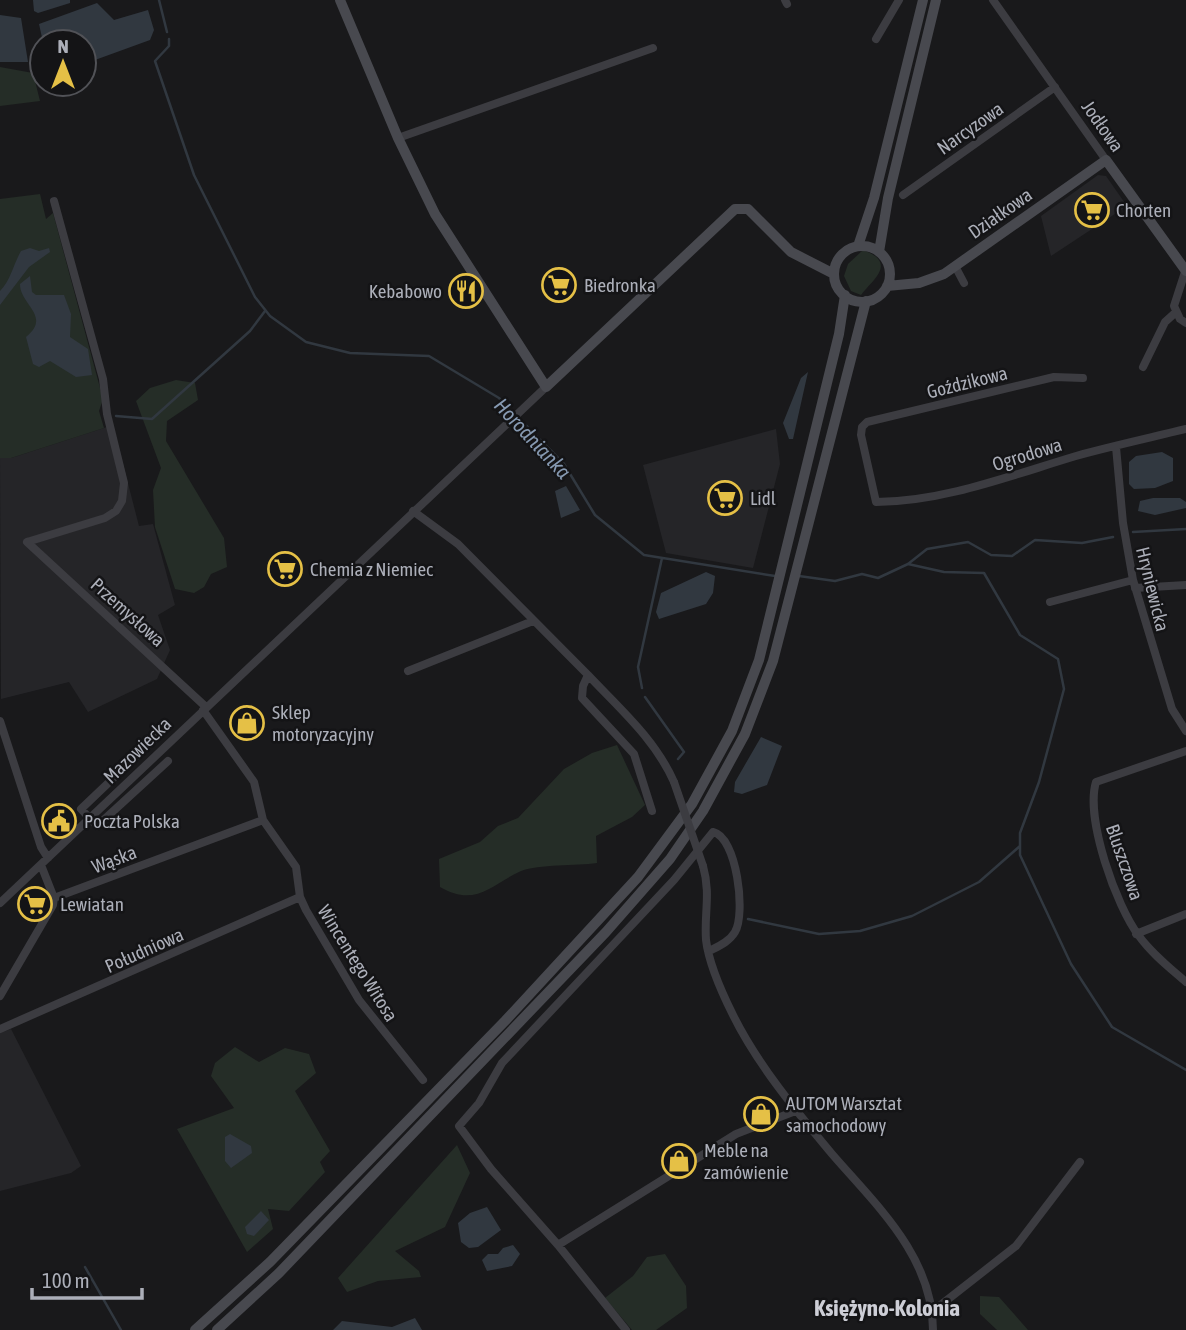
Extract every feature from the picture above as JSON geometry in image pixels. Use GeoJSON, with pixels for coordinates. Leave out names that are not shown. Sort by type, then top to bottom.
{"type":"FeatureCollection","features":[{"type":"Feature","properties":{"kind":"main road"},"geometry":{"type":"LineString","coordinates":[[195,1330],[270,1262],[505,1021],[662,848],[711,772],[732,731],[759,660],[778,593],[839,334],[845,295],[834,274],[791,252],[748,209],[735,209],[546,387],[435,214],[398,138],[340,0]]}},
{"type":"Feature","properties":{"kind":"main road"},"geometry":{"type":"LineString","coordinates":[[858,246],[874,198],[923,0]]}},
{"type":"Feature","properties":{"kind":"main road"},"geometry":{"type":"LineString","coordinates":[[879,252],[888,198],[936,0]]}},
{"type":"Feature","properties":{"kind":"main road","name":"Działkowa"},"geometry":{"type":"LineString","coordinates":[[887,286],[931,280],[955,267],[1105,160]]}},
{"type":"Feature","properties":{"kind":"main road","name":"Jodłowa"},"geometry":{"type":"LineString","coordinates":[[1105,160],[1186,273]]}},
{"type":"Feature","properties":{"kind":"main road"},"geometry":{"type":"LineString","coordinates":[[834,274],[837,260],[843,253],[858,246],[879,252],[886,261],[889,273],[887,286],[878,296],[866,301],[845,295]]}},
{"type":"Feature","properties":{"kind":"main road"},"geometry":{"type":"LineString","coordinates":[[804,259],[837,260]]}},
{"type":"Feature","properties":{"kind":"main road"},"geometry":{"type":"LineString","coordinates":[[889,273],[911,283]]}},
{"type":"Feature","properties":{"kind":"main road"},"geometry":{"type":"LineString","coordinates":[[216,1330],[296,1255],[606,932],[670,859],[703,811],[745,734],[773,661],[852,343],[866,301]]}},
{"type":"Feature","properties":{"kind":"street"},"geometry":{"type":"LineString","coordinates":[[876,39],[900,0]]}},
{"type":"Feature","properties":{"kind":"street","name":"Jodłowa"},"geometry":{"type":"LineString","coordinates":[[993,0],[1105,160]]}},
{"type":"Feature","properties":{"kind":"street"},"geometry":{"type":"LineString","coordinates":[[398,138],[653,48]]}},
{"type":"Feature","properties":{"kind":"street","name":"Narcyzowa"},"geometry":{"type":"LineString","coordinates":[[903,195],[1055,87]]}},
{"type":"Feature","properties":{"kind":"street","name":"Przemysłowa"},"geometry":{"type":"LineString","coordinates":[[54,201],[103,379],[107,414],[124,492],[116,511],[105,518],[27,542],[204,709]]}},
{"type":"Feature","properties":{"kind":"street"},"geometry":{"type":"LineString","coordinates":[[955,267],[964,283]]}},
{"type":"Feature","properties":{"kind":"street","name":"Jodłowa"},"geometry":{"type":"LineString","coordinates":[[1175,313],[1176,298],[1186,273]]}},
{"type":"Feature","properties":{"kind":"street"},"geometry":{"type":"LineString","coordinates":[[1143,368],[1165,322],[1175,313],[1186,323]]}},
{"type":"Feature","properties":{"kind":"street","name":"Goździkowa"},"geometry":{"type":"LineString","coordinates":[[876,502],[862,427],[867,422],[1054,376],[1083,378]]}},
{"type":"Feature","properties":{"kind":"street","name":"Mazowiecka"},"geometry":{"type":"LineString","coordinates":[[0,904],[546,387]]}},
{"type":"Feature","properties":{"kind":"street","name":"Ogrodowa"},"geometry":{"type":"LineString","coordinates":[[876,502],[893,502],[981,484],[1099,449],[1186,429]]}},
{"type":"Feature","properties":{"kind":"street","name":"Hryniewicka"},"geometry":{"type":"LineString","coordinates":[[1116,447],[1126,549],[1134,584],[1157,667],[1184,727]]}},
{"type":"Feature","properties":{"kind":"street"},"geometry":{"type":"LineString","coordinates":[[413,511],[458,544],[647,736],[674,782],[703,866],[709,890],[706,925],[709,951],[734,1017],[798,1110],[880,1206],[908,1246],[930,1293],[933,1330]]}},
{"type":"Feature","properties":{"kind":"street"},"geometry":{"type":"LineString","coordinates":[[1051,603],[1134,584],[1186,585]]}},
{"type":"Feature","properties":{"kind":"street"},"geometry":{"type":"LineString","coordinates":[[408,671],[533,621]]}},
{"type":"Feature","properties":{"kind":"street"},"geometry":{"type":"LineString","coordinates":[[588,675],[582,698],[634,754],[652,811]]}},
{"type":"Feature","properties":{"kind":"street","name":"Wincentego Witosa"},"geometry":{"type":"LineString","coordinates":[[204,709],[254,782],[263,820],[296,867],[300,897],[359,1000],[423,1080]]}},
{"type":"Feature","properties":{"kind":"street"},"geometry":{"type":"LineString","coordinates":[[0,721],[3,738],[41,847],[48,858]]}},
{"type":"Feature","properties":{"kind":"street"},"geometry":{"type":"LineString","coordinates":[[167,727],[81,809],[97,826],[168,761]]}},
{"type":"Feature","properties":{"kind":"street","name":"Bluszczowa"},"geometry":{"type":"LineString","coordinates":[[1186,751],[1096,782],[1091,796],[1099,841],[1127,919],[1136,934],[1186,982]]}},
{"type":"Feature","properties":{"kind":"street","name":"Wąska"},"geometry":{"type":"LineString","coordinates":[[54,898],[263,820]]}},
{"type":"Feature","properties":{"kind":"street"},"geometry":{"type":"LineString","coordinates":[[626,1330],[558,1245],[491,1169],[459,1126],[479,1103],[502,1063],[674,880],[707,836],[713,832],[718,833],[728,844],[734,863],[740,915],[735,932],[728,941],[709,951]]}},
{"type":"Feature","properties":{"kind":"street"},"geometry":{"type":"LineString","coordinates":[[0,996],[50,912],[54,898],[41,865]]}},
{"type":"Feature","properties":{"kind":"street","name":"Południowa"},"geometry":{"type":"LineString","coordinates":[[0,1029],[300,897]]}},
{"type":"Feature","properties":{"kind":"street"},"geometry":{"type":"LineString","coordinates":[[1136,934],[1186,914]]}},
{"type":"Feature","properties":{"kind":"street"},"geometry":{"type":"LineString","coordinates":[[558,1245],[736,1135],[798,1110]]}},
{"type":"Feature","properties":{"kind":"street"},"geometry":{"type":"LineString","coordinates":[[933,1311],[1016,1246],[1080,1162]]}},
{"type":"Feature","properties":{"kind":"shaded area"},"geometry":{"type":"Polygon","coordinates":[[[33,0],[70,0],[70,3],[38,13],[34,11],[33,0]]]}},
{"type":"Feature","properties":{"kind":"shaded area"},"geometry":{"type":"Polygon","coordinates":[[[97,3],[114,20],[148,10],[154,30],[150,40],[98,59],[98,28],[40,28],[39,24],[97,3]]]}},
{"type":"Feature","properties":{"kind":"shaded area"},"geometry":{"type":"Polygon","coordinates":[[[0,15],[21,18],[28,62],[0,62],[0,15]]]}},
{"type":"Feature","properties":{"kind":"shaded area"},"geometry":{"type":"Polygon","coordinates":[[[0,67],[28,72],[28,98],[39,98],[40,101],[0,106],[0,67]]]}},
{"type":"Feature","properties":{"kind":"shaded area"},"geometry":{"type":"Polygon","coordinates":[[[1098,175],[1106,176],[1127,206],[1051,256],[1041,216],[1098,175]]]}},
{"type":"Feature","properties":{"kind":"shaded area"},"geometry":{"type":"Polygon","coordinates":[[[40,194],[46,219],[53,213],[103,399],[99,411],[104,428],[11,458],[0,458],[0,199],[40,194]]]}},
{"type":"Feature","properties":{"kind":"shaded area"},"geometry":{"type":"Polygon","coordinates":[[[30,248],[39,251],[49,248],[50,252],[29,267],[0,305],[0,291],[21,251],[30,248]]]}},
{"type":"Feature","properties":{"kind":"shaded area"},"geometry":{"type":"Polygon","coordinates":[[[863,250],[874,255],[881,266],[876,278],[861,295],[851,291],[844,276],[848,264],[863,250]]]}},
{"type":"Feature","properties":{"kind":"shaded area"},"geometry":{"type":"Polygon","coordinates":[[[30,276],[32,292],[36,295],[64,295],[71,314],[70,337],[88,349],[92,375],[76,377],[50,361],[39,367],[33,364],[26,337],[33,330],[36,317],[21,291],[20,284],[30,276]]]}},
{"type":"Feature","properties":{"kind":"shaded area"},"geometry":{"type":"Polygon","coordinates":[[[808,372],[793,439],[789,439],[783,423],[801,378],[808,372]]]}},
{"type":"Feature","properties":{"kind":"shaded area"},"geometry":{"type":"Polygon","coordinates":[[[176,380],[195,383],[198,400],[167,421],[166,441],[224,538],[227,567],[211,574],[204,587],[194,593],[175,589],[155,527],[153,490],[161,468],[136,401],[150,388],[176,380]]]}},
{"type":"Feature","properties":{"kind":"shaded area"},"geometry":{"type":"Polygon","coordinates":[[[113,425],[139,526],[153,524],[175,605],[158,615],[170,650],[157,679],[88,712],[69,682],[1,699],[0,458],[11,458],[113,425]]]}},
{"type":"Feature","properties":{"kind":"shaded area"},"geometry":{"type":"Polygon","coordinates":[[[776,429],[780,464],[753,568],[666,553],[643,465],[776,429]]]}},
{"type":"Feature","properties":{"kind":"shaded area"},"geometry":{"type":"Polygon","coordinates":[[[1162,452],[1173,458],[1173,481],[1155,488],[1134,489],[1129,484],[1129,462],[1136,456],[1162,452]]]}},
{"type":"Feature","properties":{"kind":"shaded area"},"geometry":{"type":"Polygon","coordinates":[[[566,486],[580,510],[561,518],[555,491],[566,486]]]}},
{"type":"Feature","properties":{"kind":"shaded area"},"geometry":{"type":"Polygon","coordinates":[[[1180,498],[1186,502],[1186,508],[1155,515],[1138,511],[1140,501],[1180,498]]]}},
{"type":"Feature","properties":{"kind":"shaded area"},"geometry":{"type":"Polygon","coordinates":[[[706,572],[715,576],[713,593],[706,604],[659,619],[656,612],[661,593],[706,572]]]}},
{"type":"Feature","properties":{"kind":"shaded area"},"geometry":{"type":"Polygon","coordinates":[[[761,737],[782,746],[767,785],[742,794],[734,792],[735,782],[761,737]]]}},
{"type":"Feature","properties":{"kind":"shaded area"},"geometry":{"type":"Polygon","coordinates":[[[617,745],[645,805],[632,817],[596,836],[597,863],[547,866],[521,871],[474,895],[453,893],[440,887],[439,859],[480,842],[498,826],[518,818],[564,769],[592,753],[617,745]]]}},
{"type":"Feature","properties":{"kind":"shaded area"},"geometry":{"type":"Polygon","coordinates":[[[11,1029],[81,1166],[71,1173],[0,1191],[0,1033],[11,1029]]]}},
{"type":"Feature","properties":{"kind":"shaded area"},"geometry":{"type":"Polygon","coordinates":[[[235,1047],[259,1062],[285,1048],[309,1054],[316,1073],[295,1091],[330,1151],[320,1162],[325,1172],[289,1211],[268,1209],[273,1229],[247,1252],[177,1129],[234,1108],[211,1076],[215,1063],[235,1047]]]}},
{"type":"Feature","properties":{"kind":"shaded area"},"geometry":{"type":"Polygon","coordinates":[[[230,1134],[251,1146],[252,1153],[231,1168],[225,1161],[225,1137],[230,1134]]]}},
{"type":"Feature","properties":{"kind":"shaded area"},"geometry":{"type":"Polygon","coordinates":[[[457,1145],[470,1173],[445,1227],[395,1251],[419,1271],[421,1277],[378,1281],[347,1292],[338,1278],[457,1145]]]}},
{"type":"Feature","properties":{"kind":"shaded area"},"geometry":{"type":"Polygon","coordinates":[[[487,1207],[501,1230],[478,1247],[469,1248],[461,1242],[458,1223],[470,1213],[487,1207]]]}},
{"type":"Feature","properties":{"kind":"shaded area"},"geometry":{"type":"Polygon","coordinates":[[[261,1211],[269,1220],[254,1236],[247,1234],[245,1227],[261,1211]]]}},
{"type":"Feature","properties":{"kind":"shaded area"},"geometry":{"type":"Polygon","coordinates":[[[513,1245],[520,1254],[512,1266],[487,1271],[482,1260],[488,1254],[498,1254],[503,1248],[513,1245]]]}},
{"type":"Feature","properties":{"kind":"shaded area"},"geometry":{"type":"Polygon","coordinates":[[[665,1254],[686,1286],[687,1308],[656,1330],[632,1330],[605,1298],[633,1276],[647,1257],[665,1254]]]}},
{"type":"Feature","properties":{"kind":"shaded area"},"geometry":{"type":"Polygon","coordinates":[[[980,1296],[999,1297],[1028,1330],[997,1330],[980,1314],[980,1296]]]}},
{"type":"Feature","properties":{"kind":"shaded area"},"geometry":{"type":"Polygon","coordinates":[[[415,1318],[422,1330],[333,1330],[342,1321],[392,1327],[415,1318]]]}},
{"type":"Feature","properties":{"kind":"waterway","name":"Horodnianka"},"geometry":{"type":"LineString","coordinates":[[159,0],[167,32]]}},
{"type":"Feature","properties":{"kind":"waterway","name":"Horodnianka"},"geometry":{"type":"LineString","coordinates":[[169,39],[169,46],[155,61],[194,175],[255,297],[270,316],[306,342],[350,353],[429,356],[499,398],[564,464],[595,515],[644,555],[775,576]]}},
{"type":"Feature","properties":{"kind":"waterway"},"geometry":{"type":"LineString","coordinates":[[116,416],[152,419],[250,331],[265,311]]}},
{"type":"Feature","properties":{"kind":"waterway","name":"Horodnianka"},"geometry":{"type":"LineString","coordinates":[[1133,532],[1186,529]]}},
{"type":"Feature","properties":{"kind":"waterway","name":"Horodnianka"},"geometry":{"type":"LineString","coordinates":[[799,576],[835,581],[862,574],[878,578],[908,564],[927,549],[968,542],[991,555],[1012,556],[1035,540],[1082,543],[1113,537]]}},
{"type":"Feature","properties":{"kind":"waterway"},"geometry":{"type":"LineString","coordinates":[[642,688],[638,667],[662,558]]}},
{"type":"Feature","properties":{"kind":"waterway"},"geometry":{"type":"LineString","coordinates":[[908,564],[944,572],[984,573],[1020,635],[1058,659],[1064,689],[1039,782],[1020,833],[1020,855],[1071,964],[1112,1027],[1186,1070]]}},
{"type":"Feature","properties":{"kind":"waterway"},"geometry":{"type":"LineString","coordinates":[[645,697],[684,752],[678,759]]}},
{"type":"Feature","properties":{"kind":"waterway"},"geometry":{"type":"LineString","coordinates":[[748,919],[819,934],[860,931],[912,916],[979,882],[1020,846]]}},
{"type":"Feature","properties":{"kind":"waterway"},"geometry":{"type":"LineString","coordinates":[[85,1267],[121,1330]]}},
{"type":"Feature","properties":{"kind":"place","name":"Chorten"},"geometry":{"type":"Point","coordinates":[1092,210]}},
{"type":"Feature","properties":{"kind":"place","name":"Biedronka"},"geometry":{"type":"Point","coordinates":[559,285]}},
{"type":"Feature","properties":{"kind":"place","name":"Kebabowo"},"geometry":{"type":"Point","coordinates":[466,291]}},
{"type":"Feature","properties":{"kind":"place","name":"Lidl"},"geometry":{"type":"Point","coordinates":[725,498]}},
{"type":"Feature","properties":{"kind":"place","name":"Chemia z Niemiec"},"geometry":{"type":"Point","coordinates":[285,569]}},
{"type":"Feature","properties":{"kind":"place","name":"Sklep motoryzacyjny"},"geometry":{"type":"Point","coordinates":[247,723]}},
{"type":"Feature","properties":{"kind":"place","name":"Poczta Polska"},"geometry":{"type":"Point","coordinates":[59,821]}},
{"type":"Feature","properties":{"kind":"place","name":"Lewiatan"},"geometry":{"type":"Point","coordinates":[35,904]}},
{"type":"Feature","properties":{"kind":"place","name":"AUTOM Warsztat samochodowy"},"geometry":{"type":"Point","coordinates":[761,1114]}},
{"type":"Feature","properties":{"kind":"place","name":"Meble na zamówienie"},"geometry":{"type":"Point","coordinates":[679,1161]}},
{"type":"Feature","properties":{"kind":"district","name":"Księżyno-Kolonia"},"geometry":{"type":"Point","coordinates":[887,1308]}}]}
